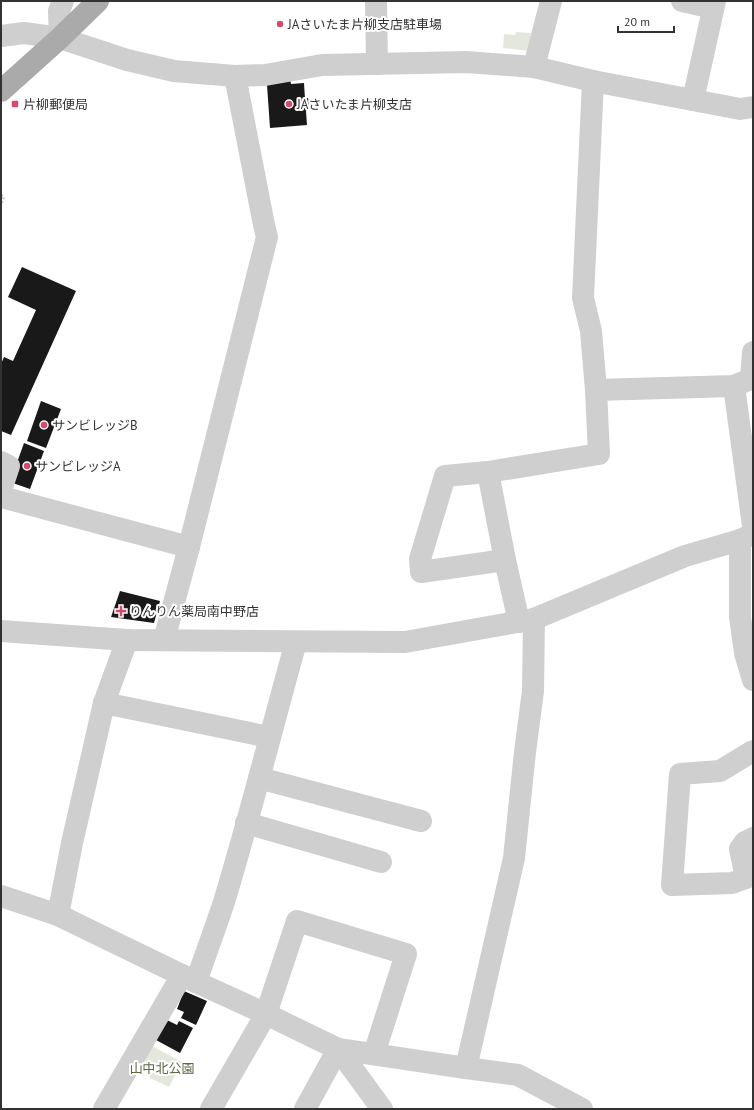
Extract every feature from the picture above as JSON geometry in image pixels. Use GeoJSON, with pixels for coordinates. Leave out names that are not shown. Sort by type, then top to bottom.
{"type":"FeatureCollection","features":[{"type":"Feature","properties":{"kind":"main road"},"geometry":{"type":"LineString","coordinates":[[1,91],[60,38],[98,1]]}},
{"type":"Feature","properties":{"kind":"street"},"geometry":{"type":"LineString","coordinates":[[60,38],[59,11],[63,1]]}},
{"type":"Feature","properties":{"kind":"street"},"geometry":{"type":"LineString","coordinates":[[376,1],[377,64]]}},
{"type":"Feature","properties":{"kind":"street"},"geometry":{"type":"LineString","coordinates":[[534,68],[551,1]]}},
{"type":"Feature","properties":{"kind":"street"},"geometry":{"type":"LineString","coordinates":[[682,1],[714,4],[693,100]]}},
{"type":"Feature","properties":{"kind":"street"},"geometry":{"type":"LineString","coordinates":[[1,36],[24,33],[60,38],[127,60],[174,71],[235,76],[265,75],[322,65],[466,62],[534,68],[593,81],[740,109],[753,107]]}},
{"type":"Feature","properties":{"kind":"street"},"geometry":{"type":"LineString","coordinates":[[164,640],[267,237],[235,76]]}},
{"type":"Feature","properties":{"kind":"street"},"geometry":{"type":"LineString","coordinates":[[505,560],[421,572],[420,559],[445,476],[488,472],[599,454],[591,331],[583,298],[593,81]]}},
{"type":"Feature","properties":{"kind":"street"},"geometry":{"type":"LineString","coordinates":[[753,352],[746,381],[749,533],[740,617],[745,653],[753,680]]}},
{"type":"Feature","properties":{"kind":"street"},"geometry":{"type":"LineString","coordinates":[[596,390],[746,381]]}},
{"type":"Feature","properties":{"kind":"street"},"geometry":{"type":"LineString","coordinates":[[1,462],[9,466],[1,490]]}},
{"type":"Feature","properties":{"kind":"street"},"geometry":{"type":"LineString","coordinates":[[466,1068],[514,858],[533,691],[527,621],[505,560],[488,472]]}},
{"type":"Feature","properties":{"kind":"street"},"geometry":{"type":"LineString","coordinates":[[1,497],[188,547]]}},
{"type":"Feature","properties":{"kind":"street"},"geometry":{"type":"LineString","coordinates":[[1,631],[127,640],[404,642],[527,621],[685,556],[749,533]]}},
{"type":"Feature","properties":{"kind":"street"},"geometry":{"type":"LineString","coordinates":[[58,915],[72,842],[104,703],[127,640]]}},
{"type":"Feature","properties":{"kind":"street"},"geometry":{"type":"LineString","coordinates":[[104,1109],[189,979],[223,903],[296,642]]}},
{"type":"Feature","properties":{"kind":"street"},"geometry":{"type":"LineString","coordinates":[[104,703],[270,737]]}},
{"type":"Feature","properties":{"kind":"street"},"geometry":{"type":"LineString","coordinates":[[753,751],[720,771],[680,774],[672,885],[732,883],[746,878],[740,849],[745,842],[753,838]]}},
{"type":"Feature","properties":{"kind":"street"},"geometry":{"type":"LineString","coordinates":[[259,778],[421,821]]}},
{"type":"Feature","properties":{"kind":"street"},"geometry":{"type":"LineString","coordinates":[[246,823],[381,862]]}},
{"type":"Feature","properties":{"kind":"street"},"geometry":{"type":"LineString","coordinates":[[1,896],[58,915],[338,1049],[518,1075],[582,1109]]}},
{"type":"Feature","properties":{"kind":"street"},"geometry":{"type":"LineString","coordinates":[[211,1109],[266,1014],[297,921],[406,954],[374,1054]]}},
{"type":"Feature","properties":{"kind":"street"},"geometry":{"type":"LineString","coordinates":[[305,1109],[338,1049]]}},
{"type":"Feature","properties":{"kind":"street"},"geometry":{"type":"LineString","coordinates":[[338,1049],[382,1109]]}},
{"type":"Feature","properties":{"kind":"path"},"geometry":{"type":"LineString","coordinates":[[1,195],[4,197],[1,205]]}},
{"type":"Feature","properties":{"kind":"green space"},"geometry":{"type":"Polygon","coordinates":[[[516,32],[531,33],[528,51],[503,48],[504,34],[515,35],[516,32]]]}},
{"type":"Feature","properties":{"kind":"green space","name":"山中北公園"},"geometry":{"type":"Polygon","coordinates":[[[150,1045],[182,1062],[169,1087],[150,1078],[144,1056],[150,1045]]]}},
{"type":"Feature","properties":{"kind":"building","name":"JAさいたま片柳支店"},"geometry":{"type":"Polygon","coordinates":[[[290,79],[291,84],[304,83],[305,99],[308,98],[310,109],[306,111],[307,125],[270,128],[267,85],[290,79]]]}},
{"type":"Feature","properties":{"kind":"building"},"geometry":{"type":"Polygon","coordinates":[[[22,267],[76,291],[11,435],[1,431],[1,364],[4,357],[13,361],[36,310],[8,297],[22,267]]]}},
{"type":"Feature","properties":{"kind":"building","name":"サンビレッジB"},"geometry":{"type":"Polygon","coordinates":[[[41,401],[61,409],[46,448],[27,441],[41,401]]]}},
{"type":"Feature","properties":{"kind":"building","name":"サンビレッジA"},"geometry":{"type":"Polygon","coordinates":[[[24,443],[44,451],[30,489],[10,482],[24,443]]]}},
{"type":"Feature","properties":{"kind":"building"},"geometry":{"type":"Polygon","coordinates":[[[120,591],[160,601],[154,623],[111,617],[120,591]]]}},
{"type":"Feature","properties":{"kind":"building"},"geometry":{"type":"Polygon","coordinates":[[[184,991],[207,1001],[196,1025],[181,1018],[184,1012],[177,1009],[184,991]]]}},
{"type":"Feature","properties":{"kind":"building"},"geometry":{"type":"Polygon","coordinates":[[[167,1020],[177,1025],[179,1021],[193,1028],[180,1053],[156,1040],[167,1020]]]}},
{"type":"Feature","properties":{"kind":"place","name":"JAさいたま片柳支店駐車場"},"geometry":{"type":"Point","coordinates":[280,24]}},
{"type":"Feature","properties":{"kind":"place","name":"片柳郵便局"},"geometry":{"type":"Point","coordinates":[15,104]}},
{"type":"Feature","properties":{"kind":"place","name":"JAさいたま片柳支店"},"geometry":{"type":"Point","coordinates":[289,104]}},
{"type":"Feature","properties":{"kind":"place","name":"サンビレッジB"},"geometry":{"type":"Point","coordinates":[44,425]}},
{"type":"Feature","properties":{"kind":"place","name":"サンビレッジA"},"geometry":{"type":"Point","coordinates":[27,466]}},
{"type":"Feature","properties":{"kind":"place","name":"りんりん薬局南中野店"},"geometry":{"type":"Point","coordinates":[121,611]}}]}
